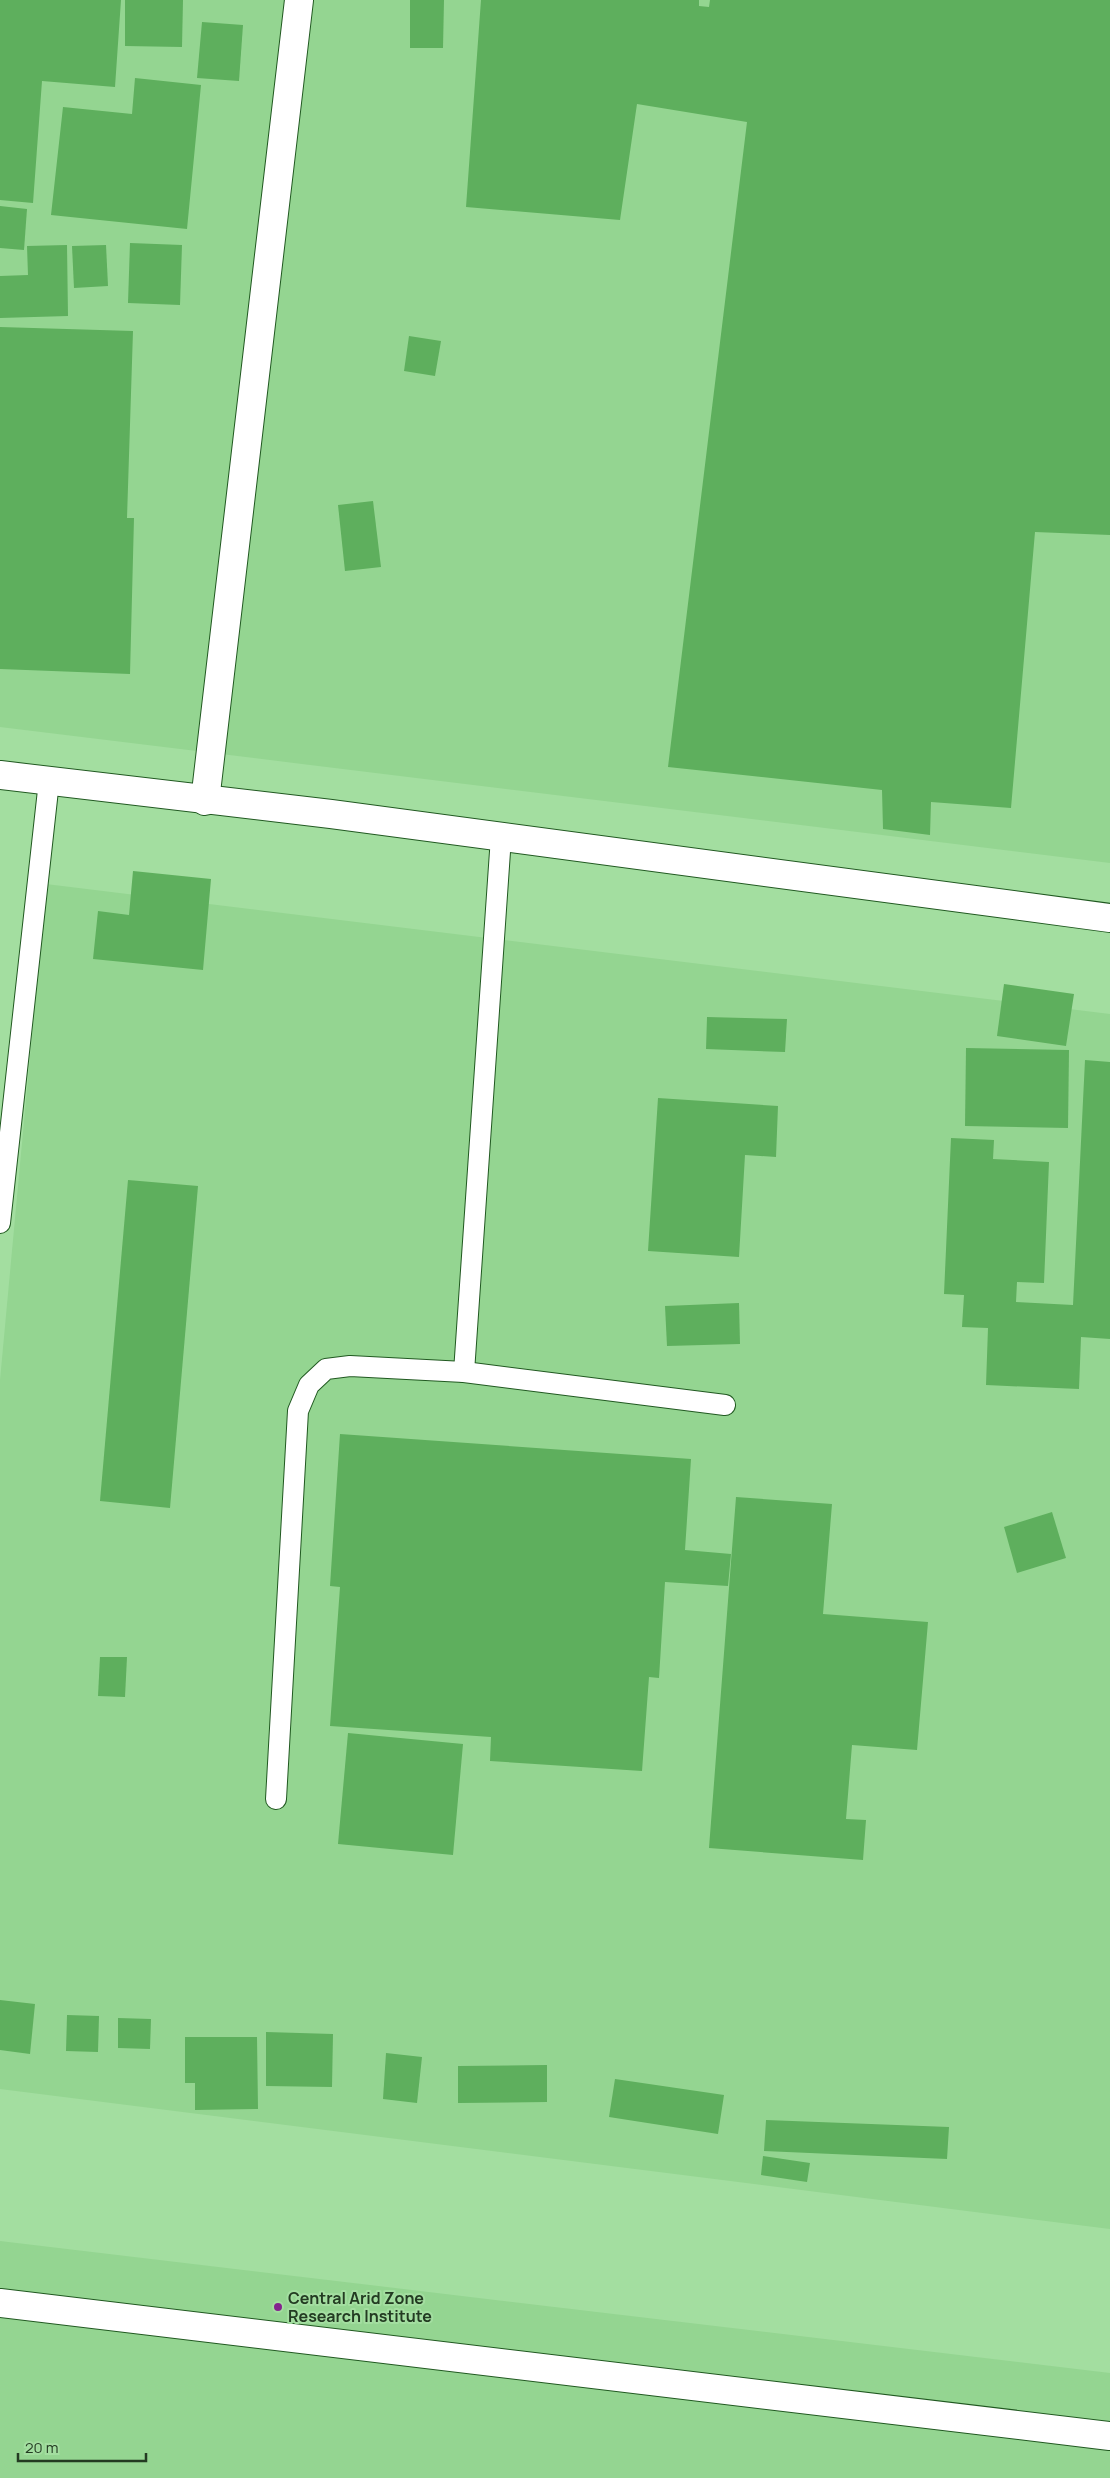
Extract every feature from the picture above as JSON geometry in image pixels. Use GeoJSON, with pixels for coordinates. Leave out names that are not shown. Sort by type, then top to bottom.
{"type":"FeatureCollection","features":[{"type":"Feature","properties":{"kind":"street"},"geometry":{"type":"LineString","coordinates":[[205,801],[299,0]]}},
{"type":"Feature","properties":{"kind":"street"},"geometry":{"type":"LineString","coordinates":[[0,775],[501,837],[1110,918]]}},
{"type":"Feature","properties":{"kind":"street"},"geometry":{"type":"LineString","coordinates":[[0,2303],[1110,2436]]}},
{"type":"Feature","properties":{"kind":"lane"},"geometry":{"type":"LineString","coordinates":[[0,1223],[49,781]]}},
{"type":"Feature","properties":{"kind":"lane"},"geometry":{"type":"LineString","coordinates":[[464,1372],[501,837]]}},
{"type":"Feature","properties":{"kind":"lane"},"geometry":{"type":"LineString","coordinates":[[276,1799],[298,1411],[310,1385],[326,1369],[350,1366],[464,1372],[725,1405]]}},
{"type":"Feature","properties":{"kind":"shaded area"},"geometry":{"type":"Polygon","coordinates":[[[0,0],[1110,0],[1110,863],[0,727],[0,0]]]}},
{"type":"Feature","properties":{"kind":"shaded area"},"geometry":{"type":"Polygon","coordinates":[[[46,884],[1110,1014],[1110,2229],[0,2089],[0,1380],[46,884]]]}},
{"type":"Feature","properties":{"kind":"shaded area","name":"Central Arid Zone Research Institute"},"geometry":{"type":"Polygon","coordinates":[[[0,2241],[1110,2373],[1110,2478],[0,2478],[0,2241]]]}},
{"type":"Feature","properties":{"kind":"building"},"geometry":{"type":"Polygon","coordinates":[[[0,0],[121,0],[115,87],[42,81],[33,203],[0,200],[0,0]]]}},
{"type":"Feature","properties":{"kind":"building"},"geometry":{"type":"Polygon","coordinates":[[[125,0],[183,0],[182,47],[125,46],[125,0]]]}},
{"type":"Feature","properties":{"kind":"building"},"geometry":{"type":"Polygon","coordinates":[[[410,0],[444,0],[443,48],[410,48],[410,0]]]}},
{"type":"Feature","properties":{"kind":"building"},"geometry":{"type":"Polygon","coordinates":[[[481,0],[699,0],[699,6],[709,7],[710,0],[1110,0],[1110,535],[1035,532],[1011,808],[931,802],[930,835],[883,829],[882,790],[668,767],[747,122],[637,104],[620,220],[466,207],[481,0]]]}},
{"type":"Feature","properties":{"kind":"building"},"geometry":{"type":"Polygon","coordinates":[[[202,22],[243,25],[239,81],[197,78],[202,22]]]}},
{"type":"Feature","properties":{"kind":"building"},"geometry":{"type":"Polygon","coordinates":[[[135,78],[201,85],[187,229],[51,215],[63,107],[132,114],[135,78]]]}},
{"type":"Feature","properties":{"kind":"building"},"geometry":{"type":"Polygon","coordinates":[[[0,206],[27,209],[24,250],[0,248],[0,206]]]}},
{"type":"Feature","properties":{"kind":"building"},"geometry":{"type":"Polygon","coordinates":[[[130,243],[182,245],[180,305],[128,303],[130,243]]]}},
{"type":"Feature","properties":{"kind":"building"},"geometry":{"type":"Polygon","coordinates":[[[67,245],[68,316],[0,318],[0,276],[28,275],[27,246],[67,245]]]}},
{"type":"Feature","properties":{"kind":"building"},"geometry":{"type":"Polygon","coordinates":[[[106,245],[108,286],[74,288],[72,246],[106,245]]]}},
{"type":"Feature","properties":{"kind":"building"},"geometry":{"type":"Polygon","coordinates":[[[0,327],[133,331],[127,518],[134,518],[130,674],[0,669],[0,327]]]}},
{"type":"Feature","properties":{"kind":"building"},"geometry":{"type":"Polygon","coordinates":[[[409,336],[441,341],[435,376],[404,371],[409,336]]]}},
{"type":"Feature","properties":{"kind":"building"},"geometry":{"type":"Polygon","coordinates":[[[373,501],[381,567],[345,571],[338,505],[373,501]]]}},
{"type":"Feature","properties":{"kind":"building"},"geometry":{"type":"Polygon","coordinates":[[[133,871],[211,879],[203,970],[93,959],[98,911],[129,915],[133,871]]]}},
{"type":"Feature","properties":{"kind":"building"},"geometry":{"type":"Polygon","coordinates":[[[1004,984],[1074,994],[1066,1046],[997,1036],[1004,984]]]}},
{"type":"Feature","properties":{"kind":"building"},"geometry":{"type":"Polygon","coordinates":[[[707,1017],[787,1019],[785,1052],[706,1049],[707,1017]]]}},
{"type":"Feature","properties":{"kind":"building"},"geometry":{"type":"Polygon","coordinates":[[[966,1048],[1069,1050],[1068,1128],[965,1126],[966,1048]]]}},
{"type":"Feature","properties":{"kind":"building"},"geometry":{"type":"Polygon","coordinates":[[[1085,1060],[1110,1062],[1110,1339],[1081,1337],[1079,1389],[986,1385],[988,1328],[962,1327],[964,1295],[944,1294],[951,1138],[994,1140],[993,1159],[1049,1162],[1044,1283],[1017,1282],[1016,1302],[1073,1305],[1085,1060]]]}},
{"type":"Feature","properties":{"kind":"building"},"geometry":{"type":"Polygon","coordinates":[[[658,1098],[778,1106],[776,1157],[745,1155],[739,1257],[648,1251],[658,1098]]]}},
{"type":"Feature","properties":{"kind":"building"},"geometry":{"type":"Polygon","coordinates":[[[128,1180],[198,1186],[170,1508],[100,1501],[128,1180]]]}},
{"type":"Feature","properties":{"kind":"building"},"geometry":{"type":"Polygon","coordinates":[[[739,1303],[740,1344],[667,1346],[665,1306],[739,1303]]]}},
{"type":"Feature","properties":{"kind":"building"},"geometry":{"type":"Polygon","coordinates":[[[340,1434],[691,1459],[685,1550],[731,1554],[728,1586],[665,1582],[659,1678],[649,1677],[642,1771],[490,1761],[491,1737],[330,1726],[340,1587],[330,1586],[340,1434]]]}},
{"type":"Feature","properties":{"kind":"building"},"geometry":{"type":"Polygon","coordinates":[[[736,1497],[832,1504],[823,1614],[928,1622],[917,1750],[852,1745],[846,1819],[866,1820],[863,1860],[709,1848],[736,1497]]]}},
{"type":"Feature","properties":{"kind":"building"},"geometry":{"type":"Polygon","coordinates":[[[1052,1512],[1066,1558],[1017,1573],[1004,1527],[1052,1512]]]}},
{"type":"Feature","properties":{"kind":"building"},"geometry":{"type":"Polygon","coordinates":[[[100,1657],[127,1657],[125,1697],[98,1696],[100,1657]]]}},
{"type":"Feature","properties":{"kind":"building"},"geometry":{"type":"Polygon","coordinates":[[[348,1733],[463,1744],[453,1855],[338,1844],[348,1733]]]}},
{"type":"Feature","properties":{"kind":"building"},"geometry":{"type":"Polygon","coordinates":[[[0,2000],[35,2004],[30,2054],[0,2050],[0,2000]]]}},
{"type":"Feature","properties":{"kind":"building"},"geometry":{"type":"Polygon","coordinates":[[[67,2015],[99,2016],[98,2052],[66,2051],[67,2015]]]}},
{"type":"Feature","properties":{"kind":"building"},"geometry":{"type":"Polygon","coordinates":[[[118,2018],[151,2019],[150,2049],[118,2048],[118,2018]]]}},
{"type":"Feature","properties":{"kind":"building"},"geometry":{"type":"Polygon","coordinates":[[[266,2032],[333,2034],[332,2087],[266,2086],[266,2032]]]}},
{"type":"Feature","properties":{"kind":"building"},"geometry":{"type":"Polygon","coordinates":[[[185,2037],[257,2037],[258,2109],[195,2110],[195,2083],[185,2083],[185,2037]]]}},
{"type":"Feature","properties":{"kind":"building"},"geometry":{"type":"Polygon","coordinates":[[[386,2053],[422,2057],[417,2103],[383,2099],[386,2053]]]}},
{"type":"Feature","properties":{"kind":"building"},"geometry":{"type":"Polygon","coordinates":[[[547,2065],[547,2102],[458,2103],[458,2066],[547,2065]]]}},
{"type":"Feature","properties":{"kind":"building"},"geometry":{"type":"Polygon","coordinates":[[[615,2079],[724,2095],[718,2134],[609,2117],[615,2079]]]}},
{"type":"Feature","properties":{"kind":"building"},"geometry":{"type":"Polygon","coordinates":[[[766,2120],[949,2127],[947,2159],[764,2151],[766,2120]]]}},
{"type":"Feature","properties":{"kind":"building"},"geometry":{"type":"Polygon","coordinates":[[[763,2156],[810,2163],[807,2182],[761,2175],[763,2156]]]}},
{"type":"Feature","properties":{"kind":"place","name":"Central Arid Zone Research Institute"},"geometry":{"type":"Point","coordinates":[278,2307]}}]}
